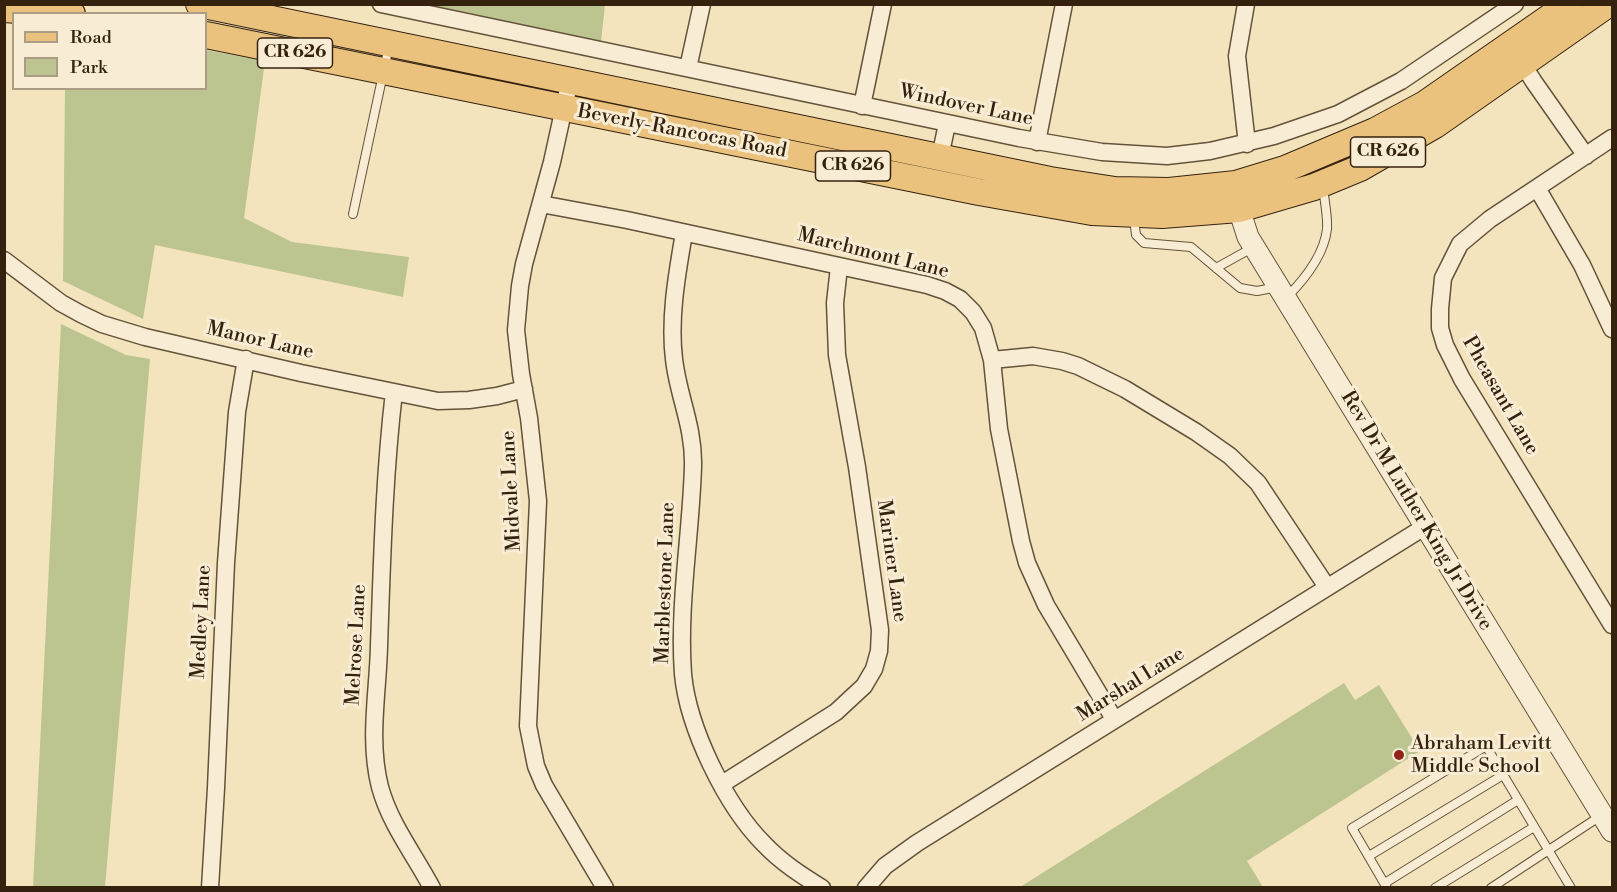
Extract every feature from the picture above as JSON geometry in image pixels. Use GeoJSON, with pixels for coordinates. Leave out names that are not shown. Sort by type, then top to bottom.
{"type":"FeatureCollection","features":[{"type":"Feature","properties":{"kind":"main road","name":"Beverly-Rancocas Road"},"geometry":{"type":"LineString","coordinates":[[199,4],[1050,180],[1115,190],[1169,191],[1236,184],[1286,169],[1375,131],[1608,4]]}},
{"type":"Feature","properties":{"kind":"main road","name":"Beverly-Rancocas Road"},"geometry":{"type":"LineString","coordinates":[[207,35],[1070,208],[1092,212],[1162,215],[1239,209],[1323,183],[1360,168],[1435,125],[1517,55],[1569,4]]}},
{"type":"Feature","properties":{"kind":"main road"},"geometry":{"type":"LineString","coordinates":[[4,9],[45,12]]}},
{"type":"Feature","properties":{"kind":"main road"},"geometry":{"type":"LineString","coordinates":[[804,156],[821,149],[839,148],[911,163],[927,162],[940,157]]}},
{"type":"Feature","properties":{"kind":"street","name":"Windover Lane"},"geometry":{"type":"LineString","coordinates":[[381,4],[1038,142],[1102,152],[1167,156],[1247,144],[1338,114],[1401,81],[1492,11],[1515,4]]}},
{"type":"Feature","properties":{"kind":"street"},"geometry":{"type":"LineString","coordinates":[[688,68],[702,4]]}},
{"type":"Feature","properties":{"kind":"street"},"geometry":{"type":"LineString","coordinates":[[862,106],[883,4]]}},
{"type":"Feature","properties":{"kind":"street"},"geometry":{"type":"LineString","coordinates":[[1038,142],[1064,4]]}},
{"type":"Feature","properties":{"kind":"street"},"geometry":{"type":"LineString","coordinates":[[1246,4],[1237,56],[1247,144]]}},
{"type":"Feature","properties":{"kind":"street"},"geometry":{"type":"LineString","coordinates":[[1517,55],[1586,156]]}},
{"type":"Feature","properties":{"kind":"street","name":"Midvale Lane"},"geometry":{"type":"LineString","coordinates":[[570,80],[520,286],[516,330],[530,418],[538,501],[528,726],[536,766],[544,785],[604,888]]}},
{"type":"Feature","properties":{"kind":"street"},"geometry":{"type":"LineString","coordinates":[[940,157],[947,124]]}},
{"type":"Feature","properties":{"kind":"street","name":"Pheasant Lane"},"geometry":{"type":"LineString","coordinates":[[1612,138],[1482,224],[1461,244],[1443,278],[1440,328],[1445,345],[1462,379],[1612,625]]}},
{"type":"Feature","properties":{"kind":"street","name":"Rev Dr M Luther King Jr Drive"},"geometry":{"type":"LineString","coordinates":[[1236,184],[1239,209],[1248,237],[1608,823]]}},
{"type":"Feature","properties":{"kind":"street"},"geometry":{"type":"LineString","coordinates":[[1537,189],[1582,265],[1612,328]]}},
{"type":"Feature","properties":{"kind":"street","name":"Marchmont Lane"},"geometry":{"type":"LineString","coordinates":[[541,204],[927,285],[960,299],[973,312],[983,328],[992,360],[999,429],[1027,563],[1046,605],[1114,719]]}},
{"type":"Feature","properties":{"kind":"street","name":"Marblestone Lane"},"geometry":{"type":"LineString","coordinates":[[684,233],[679,263],[673,340],[674,360],[690,423],[693,466],[682,628],[683,674],[692,718],[708,758],[738,811],[762,842],[790,867],[822,888]]}},
{"type":"Feature","properties":{"kind":"street","name":"Manor Lane"},"geometry":{"type":"LineString","coordinates":[[4,260],[61,303],[102,324],[145,337],[421,399],[454,402],[497,396],[524,389]]}},
{"type":"Feature","properties":{"kind":"street","name":"Mariner Lane"},"geometry":{"type":"LineString","coordinates":[[722,784],[836,712],[851,700],[864,686],[874,669],[879,651],[880,630],[875,590],[855,455],[837,356],[835,303],[839,267]]}},
{"type":"Feature","properties":{"kind":"street"},"geometry":{"type":"LineString","coordinates":[[992,360],[1034,356],[1078,366],[1125,390],[1196,432],[1230,456],[1258,483],[1328,587]]}},
{"type":"Feature","properties":{"kind":"street","name":"Medley Lane"},"geometry":{"type":"LineString","coordinates":[[210,888],[226,563],[237,412],[246,359]]}},
{"type":"Feature","properties":{"kind":"street","name":"Melrose Lane"},"geometry":{"type":"LineString","coordinates":[[394,392],[388,443],[383,528],[380,646],[374,719],[375,764],[386,806],[432,888]]}},
{"type":"Feature","properties":{"kind":"street","name":"Marshal Lane"},"geometry":{"type":"LineString","coordinates":[[866,888],[885,866],[900,854],[1425,526]]}},
{"type":"Feature","properties":{"kind":"lane"},"geometry":{"type":"LineString","coordinates":[[353,214],[390,43]]}},
{"type":"Feature","properties":{"kind":"lane"},"geometry":{"type":"LineString","coordinates":[[1133,214],[1136,235],[1144,243],[1191,247],[1240,288],[1282,293],[1301,283],[1318,258],[1327,229],[1323,183]]}},
{"type":"Feature","properties":{"kind":"lane"},"geometry":{"type":"LineString","coordinates":[[1216,268],[1254,247]]}},
{"type":"Feature","properties":{"kind":"lane"},"geometry":{"type":"LineString","coordinates":[[1518,800],[1386,885],[1352,828],[1486,746],[1571,888]]}},
{"type":"Feature","properties":{"kind":"lane"},"geometry":{"type":"LineString","coordinates":[[1369,856],[1503,775]]}},
{"type":"Feature","properties":{"kind":"lane"},"geometry":{"type":"LineString","coordinates":[[1491,888],[1548,850],[1608,823]]}},
{"type":"Feature","properties":{"kind":"lane"},"geometry":{"type":"LineString","coordinates":[[1435,888],[1534,826]]}},
{"type":"Feature","properties":{"kind":"green space"},"geometry":{"type":"Polygon","coordinates":[[[379,5],[605,5],[600,51],[379,5]]]}},
{"type":"Feature","properties":{"kind":"green space"},"geometry":{"type":"Polygon","coordinates":[[[207,50],[265,61],[244,218],[292,242],[409,257],[403,297],[155,245],[143,319],[63,281],[65,90],[207,90],[207,50]]]}},
{"type":"Feature","properties":{"kind":"green space"},"geometry":{"type":"Polygon","coordinates":[[[61,324],[126,355],[150,359],[105,887],[33,887],[61,324]]]}},
{"type":"Feature","properties":{"kind":"green space"},"geometry":{"type":"Polygon","coordinates":[[[1344,683],[1355,700],[1379,685],[1420,751],[1247,861],[1263,887],[1020,887],[1344,683]]]}},
{"type":"Feature","properties":{"kind":"place","name":"Abraham Levitt Middle School"},"geometry":{"type":"Point","coordinates":[1399,755]}}]}
